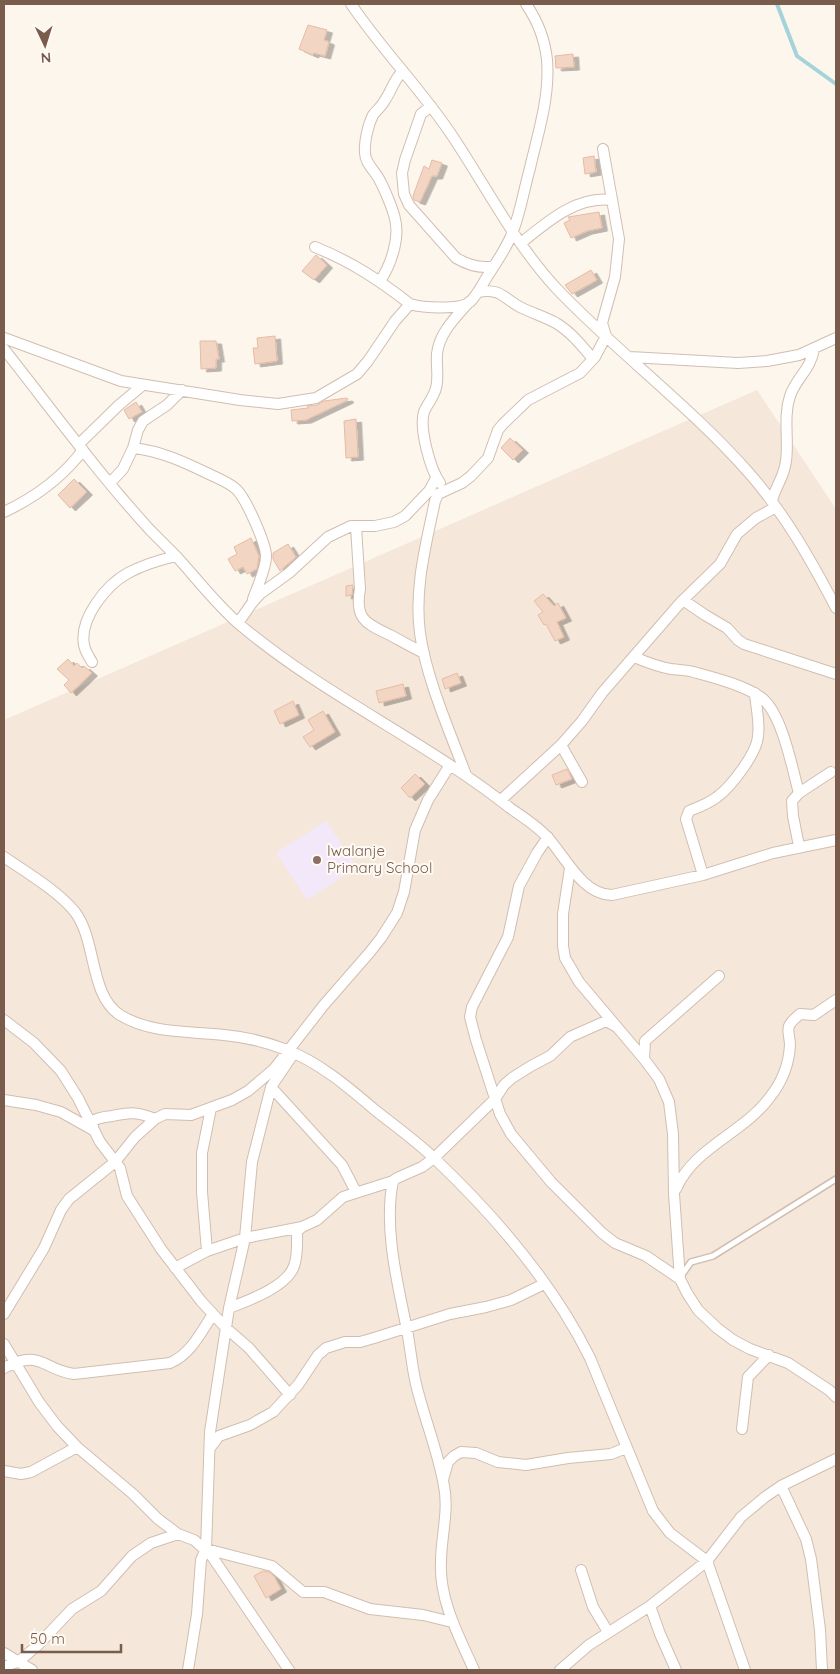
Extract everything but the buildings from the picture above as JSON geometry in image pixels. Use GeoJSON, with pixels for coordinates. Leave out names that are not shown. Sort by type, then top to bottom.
{"type":"FeatureCollection","features":[{"type":"Feature","properties":{"kind":"street"},"geometry":{"type":"LineString","coordinates":[[351,4],[373,35],[453,136],[513,232],[556,288],[606,336],[685,406],[749,473],[792,529],[836,608]]}},
{"type":"Feature","properties":{"kind":"street"},"geometry":{"type":"LineString","coordinates":[[444,490],[436,478],[431,465],[423,426],[424,413],[436,390],[438,374],[437,352],[440,340],[478,292],[513,232],[539,135],[548,78],[547,59],[544,43],[534,16],[526,4]]}},
{"type":"Feature","properties":{"kind":"street"},"geometry":{"type":"LineString","coordinates":[[380,281],[385,274],[391,256],[396,235],[396,225],[395,218],[379,180],[365,158],[365,145],[373,116],[390,93],[396,77],[403,71]]}},
{"type":"Feature","properties":{"kind":"street"},"geometry":{"type":"LineString","coordinates":[[431,106],[421,114],[405,160],[402,173],[404,194],[409,205],[456,258],[465,264],[487,268],[494,266]]}},
{"type":"Feature","properties":{"kind":"street"},"geometry":{"type":"LineString","coordinates":[[466,775],[433,685],[424,653],[419,618],[421,569],[435,501],[438,494],[462,483],[480,467],[488,458],[498,430],[528,400],[580,373],[593,359],[606,336],[602,323],[616,277],[619,240],[603,150]]}},
{"type":"Feature","properties":{"kind":"street"},"geometry":{"type":"LineString","coordinates":[[521,243],[545,223],[582,203],[601,199],[611,200]]}},
{"type":"Feature","properties":{"kind":"street"},"geometry":{"type":"LineString","coordinates":[[315,247],[334,255],[380,281],[410,304],[433,308],[461,305],[469,302]]}},
{"type":"Feature","properties":{"kind":"street"},"geometry":{"type":"LineString","coordinates":[[478,292],[486,290],[502,293],[518,306],[555,322],[580,343],[593,359]]}},
{"type":"Feature","properties":{"kind":"street"},"geometry":{"type":"LineString","coordinates":[[4,338],[121,381],[143,386],[278,404],[316,398],[357,374],[395,321],[410,304]]}},
{"type":"Feature","properties":{"kind":"street"},"geometry":{"type":"LineString","coordinates":[[630,356],[752,362],[788,358],[836,338]]}},
{"type":"Feature","properties":{"kind":"street"},"geometry":{"type":"LineString","coordinates":[[774,504],[773,495],[784,472],[787,452],[786,428],[789,398],[813,358],[814,348]]}},
{"type":"Feature","properties":{"kind":"street"},"geometry":{"type":"LineString","coordinates":[[4,349],[110,483],[150,530],[238,623],[287,661],[321,684],[466,775],[501,800],[548,837],[570,868],[592,889],[601,894],[609,895],[703,875],[799,846],[836,840]]}},
{"type":"Feature","properties":{"kind":"street"},"geometry":{"type":"LineString","coordinates":[[4,512],[21,504],[64,473],[81,447],[113,410],[143,386]]}},
{"type":"Feature","properties":{"kind":"street"},"geometry":{"type":"LineString","coordinates":[[110,483],[123,470],[143,421],[167,404],[182,390]]}},
{"type":"Feature","properties":{"kind":"street"},"geometry":{"type":"LineString","coordinates":[[133,448],[159,452],[177,458],[226,481],[238,490],[265,548],[265,566],[252,603]]}},
{"type":"Feature","properties":{"kind":"street"},"geometry":{"type":"LineString","coordinates":[[238,623],[260,594],[289,572],[328,537],[342,529],[387,524],[404,516],[429,491],[436,478]]}},
{"type":"Feature","properties":{"kind":"street"},"geometry":{"type":"LineString","coordinates":[[501,800],[561,745],[602,693],[683,600],[720,564],[737,534],[774,504]]}},
{"type":"Feature","properties":{"kind":"street"},"geometry":{"type":"LineString","coordinates":[[356,527],[361,615],[373,628],[424,653]]}},
{"type":"Feature","properties":{"kind":"street"},"geometry":{"type":"LineString","coordinates":[[92,662],[84,646],[83,633],[86,620],[92,608],[116,581],[127,573],[176,556]]}},
{"type":"Feature","properties":{"kind":"street"},"geometry":{"type":"LineString","coordinates":[[683,600],[727,628],[744,644],[836,674]]}},
{"type":"Feature","properties":{"kind":"street"},"geometry":{"type":"LineString","coordinates":[[634,657],[655,665],[697,673],[755,693],[764,700],[782,731],[799,793]]}},
{"type":"Feature","properties":{"kind":"street"},"geometry":{"type":"LineString","coordinates":[[703,875],[688,830],[686,816],[689,811],[708,803],[720,795],[737,776],[754,749],[758,735],[755,693]]}},
{"type":"Feature","properties":{"kind":"street"},"geometry":{"type":"LineString","coordinates":[[561,745],[582,782]]}},
{"type":"Feature","properties":{"kind":"street"},"geometry":{"type":"LineString","coordinates":[[188,1670],[197,1614],[201,1560],[206,1549],[210,1432],[229,1308],[245,1238],[252,1162],[271,1087],[291,1052],[323,1006],[381,938],[397,913],[404,892],[417,824],[428,800],[450,765]]}},
{"type":"Feature","properties":{"kind":"street"},"geometry":{"type":"LineString","coordinates":[[799,846],[791,806],[794,798],[831,772]]}},
{"type":"Feature","properties":{"kind":"street"},"geometry":{"type":"LineString","coordinates":[[548,837],[519,886],[508,936],[471,1011],[473,1030],[494,1099],[511,1134],[573,1206],[602,1233],[615,1243],[646,1256],[680,1279]]}},
{"type":"Feature","properties":{"kind":"street"},"geometry":{"type":"LineString","coordinates":[[4,857],[53,892],[75,913],[88,939],[105,999],[121,1016],[151,1028],[252,1039],[291,1052],[308,1060],[331,1075],[434,1158],[493,1218],[544,1284],[578,1334],[590,1358],[653,1511],[670,1533],[707,1562],[745,1670]]}},
{"type":"Feature","properties":{"kind":"street"},"geometry":{"type":"LineString","coordinates":[[570,868],[563,914],[564,953],[579,982],[659,1079],[669,1102],[673,1134],[674,1194],[680,1279],[692,1302],[718,1328],[744,1346],[788,1363],[830,1390],[836,1397]]}},
{"type":"Feature","properties":{"kind":"street"},"geometry":{"type":"LineString","coordinates":[[644,1059],[645,1040],[719,976]]}},
{"type":"Feature","properties":{"kind":"street"},"geometry":{"type":"LineString","coordinates":[[674,1194],[681,1176],[709,1147],[732,1132],[760,1109],[781,1082],[786,1067],[790,1044],[789,1026],[792,1021],[800,1014],[814,1015],[836,1000]]}},
{"type":"Feature","properties":{"kind":"street"},"geometry":{"type":"LineString","coordinates":[[4,1020],[28,1038],[60,1071],[78,1098],[106,1152],[120,1168],[127,1196],[175,1268],[213,1314],[249,1348],[290,1395]]}},
{"type":"Feature","properties":{"kind":"street"},"geometry":{"type":"LineString","coordinates":[[175,1268],[207,1252],[245,1238],[302,1226],[321,1216],[343,1197],[393,1181],[422,1167],[434,1158],[494,1099],[504,1085],[512,1078],[550,1056],[570,1037],[606,1021],[616,1027]]}},
{"type":"Feature","properties":{"kind":"street"},"geometry":{"type":"LineString","coordinates":[[4,1314],[44,1248],[61,1210],[69,1199],[115,1162],[135,1136],[155,1119],[165,1114],[191,1115],[232,1100],[248,1091],[291,1052]]}},
{"type":"Feature","properties":{"kind":"street"},"geometry":{"type":"LineString","coordinates":[[271,1087],[342,1165],[356,1192]]}},
{"type":"Feature","properties":{"kind":"street"},"geometry":{"type":"LineString","coordinates":[[4,1100],[50,1108],[93,1130]]}},
{"type":"Feature","properties":{"kind":"street"},"geometry":{"type":"LineString","coordinates":[[207,1252],[202,1192],[202,1153],[211,1108]]}},
{"type":"Feature","properties":{"kind":"street"},"geometry":{"type":"LineString","coordinates":[[93,1130],[93,1121],[120,1113],[139,1112],[155,1119]]}},
{"type":"Feature","properties":{"kind":"street"},"geometry":{"type":"LineString","coordinates":[[393,1181],[390,1195],[390,1216],[394,1267],[416,1384],[446,1494],[440,1564],[443,1585],[452,1622],[474,1670]]}},
{"type":"Feature","properties":{"kind":"street"},"geometry":{"type":"LineString","coordinates":[[229,1308],[252,1299],[272,1288],[293,1270],[297,1231],[302,1226]]}},
{"type":"Feature","properties":{"kind":"street"},"geometry":{"type":"LineString","coordinates":[[210,1448],[219,1436],[262,1419],[273,1412],[290,1395],[318,1355],[326,1348],[345,1342],[360,1342],[407,1329],[450,1314],[511,1300],[544,1284]]}},
{"type":"Feature","properties":{"kind":"street"},"geometry":{"type":"LineString","coordinates":[[4,1368],[15,1362],[32,1360],[42,1361],[66,1373],[74,1374],[170,1363],[179,1359],[186,1352],[213,1314]]}},
{"type":"Feature","properties":{"kind":"street"},"geometry":{"type":"LineString","coordinates":[[4,1344],[39,1402],[57,1426],[77,1447],[158,1519],[178,1534],[194,1540],[206,1549],[268,1636],[289,1670]]}},
{"type":"Feature","properties":{"kind":"street"},"geometry":{"type":"LineString","coordinates":[[742,1429],[748,1377],[769,1355]]}},
{"type":"Feature","properties":{"kind":"street"},"geometry":{"type":"LineString","coordinates":[[4,1471],[21,1474],[31,1472],[77,1447]]}},
{"type":"Feature","properties":{"kind":"street"},"geometry":{"type":"LineString","coordinates":[[443,1480],[448,1462],[461,1452],[476,1453],[498,1462],[526,1465],[611,1454],[626,1448]]}},
{"type":"Feature","properties":{"kind":"street"},"geometry":{"type":"LineString","coordinates":[[560,1670],[582,1651],[650,1606],[707,1562],[741,1517],[781,1486],[836,1459]]}},
{"type":"Feature","properties":{"kind":"street"},"geometry":{"type":"LineString","coordinates":[[781,1486],[806,1539],[811,1559],[822,1670]]}},
{"type":"Feature","properties":{"kind":"street"},"geometry":{"type":"LineString","coordinates":[[4,1666],[18,1662],[37,1646],[72,1608],[101,1591],[132,1556],[151,1543],[178,1534]]}},
{"type":"Feature","properties":{"kind":"street"},"geometry":{"type":"LineString","coordinates":[[206,1549],[272,1566],[303,1592],[324,1592],[378,1611],[423,1615],[452,1622]]}},
{"type":"Feature","properties":{"kind":"street"},"geometry":{"type":"LineString","coordinates":[[581,1570],[593,1607],[608,1632]]}},
{"type":"Feature","properties":{"kind":"street"},"geometry":{"type":"LineString","coordinates":[[650,1606],[676,1670]]}},
{"type":"Feature","properties":{"kind":"street"},"geometry":{"type":"LineString","coordinates":[[4,1653],[32,1670]]}},
{"type":"Feature","properties":{"kind":"lane"},"geometry":{"type":"LineString","coordinates":[[680,1279],[691,1262],[713,1256],[836,1179]]}},
{"type":"Feature","properties":{"kind":"shaded area"},"geometry":{"type":"Polygon","coordinates":[[[757,390],[836,509],[836,1670],[4,1670],[4,720],[757,390]]]}},
{"type":"Feature","properties":{"kind":"shaded area","name":"Iwalanje Primary School"},"geometry":{"type":"Polygon","coordinates":[[[326,821],[357,867],[307,900],[276,853],[326,821]]]}},
{"type":"Feature","properties":{"kind":"waterway"},"geometry":{"type":"LineString","coordinates":[[777,4],[797,56],[836,84]]}},
{"type":"Feature","properties":{"kind":"place","name":"Iwalanje Primary School"},"geometry":{"type":"Point","coordinates":[317,860]}}]}
